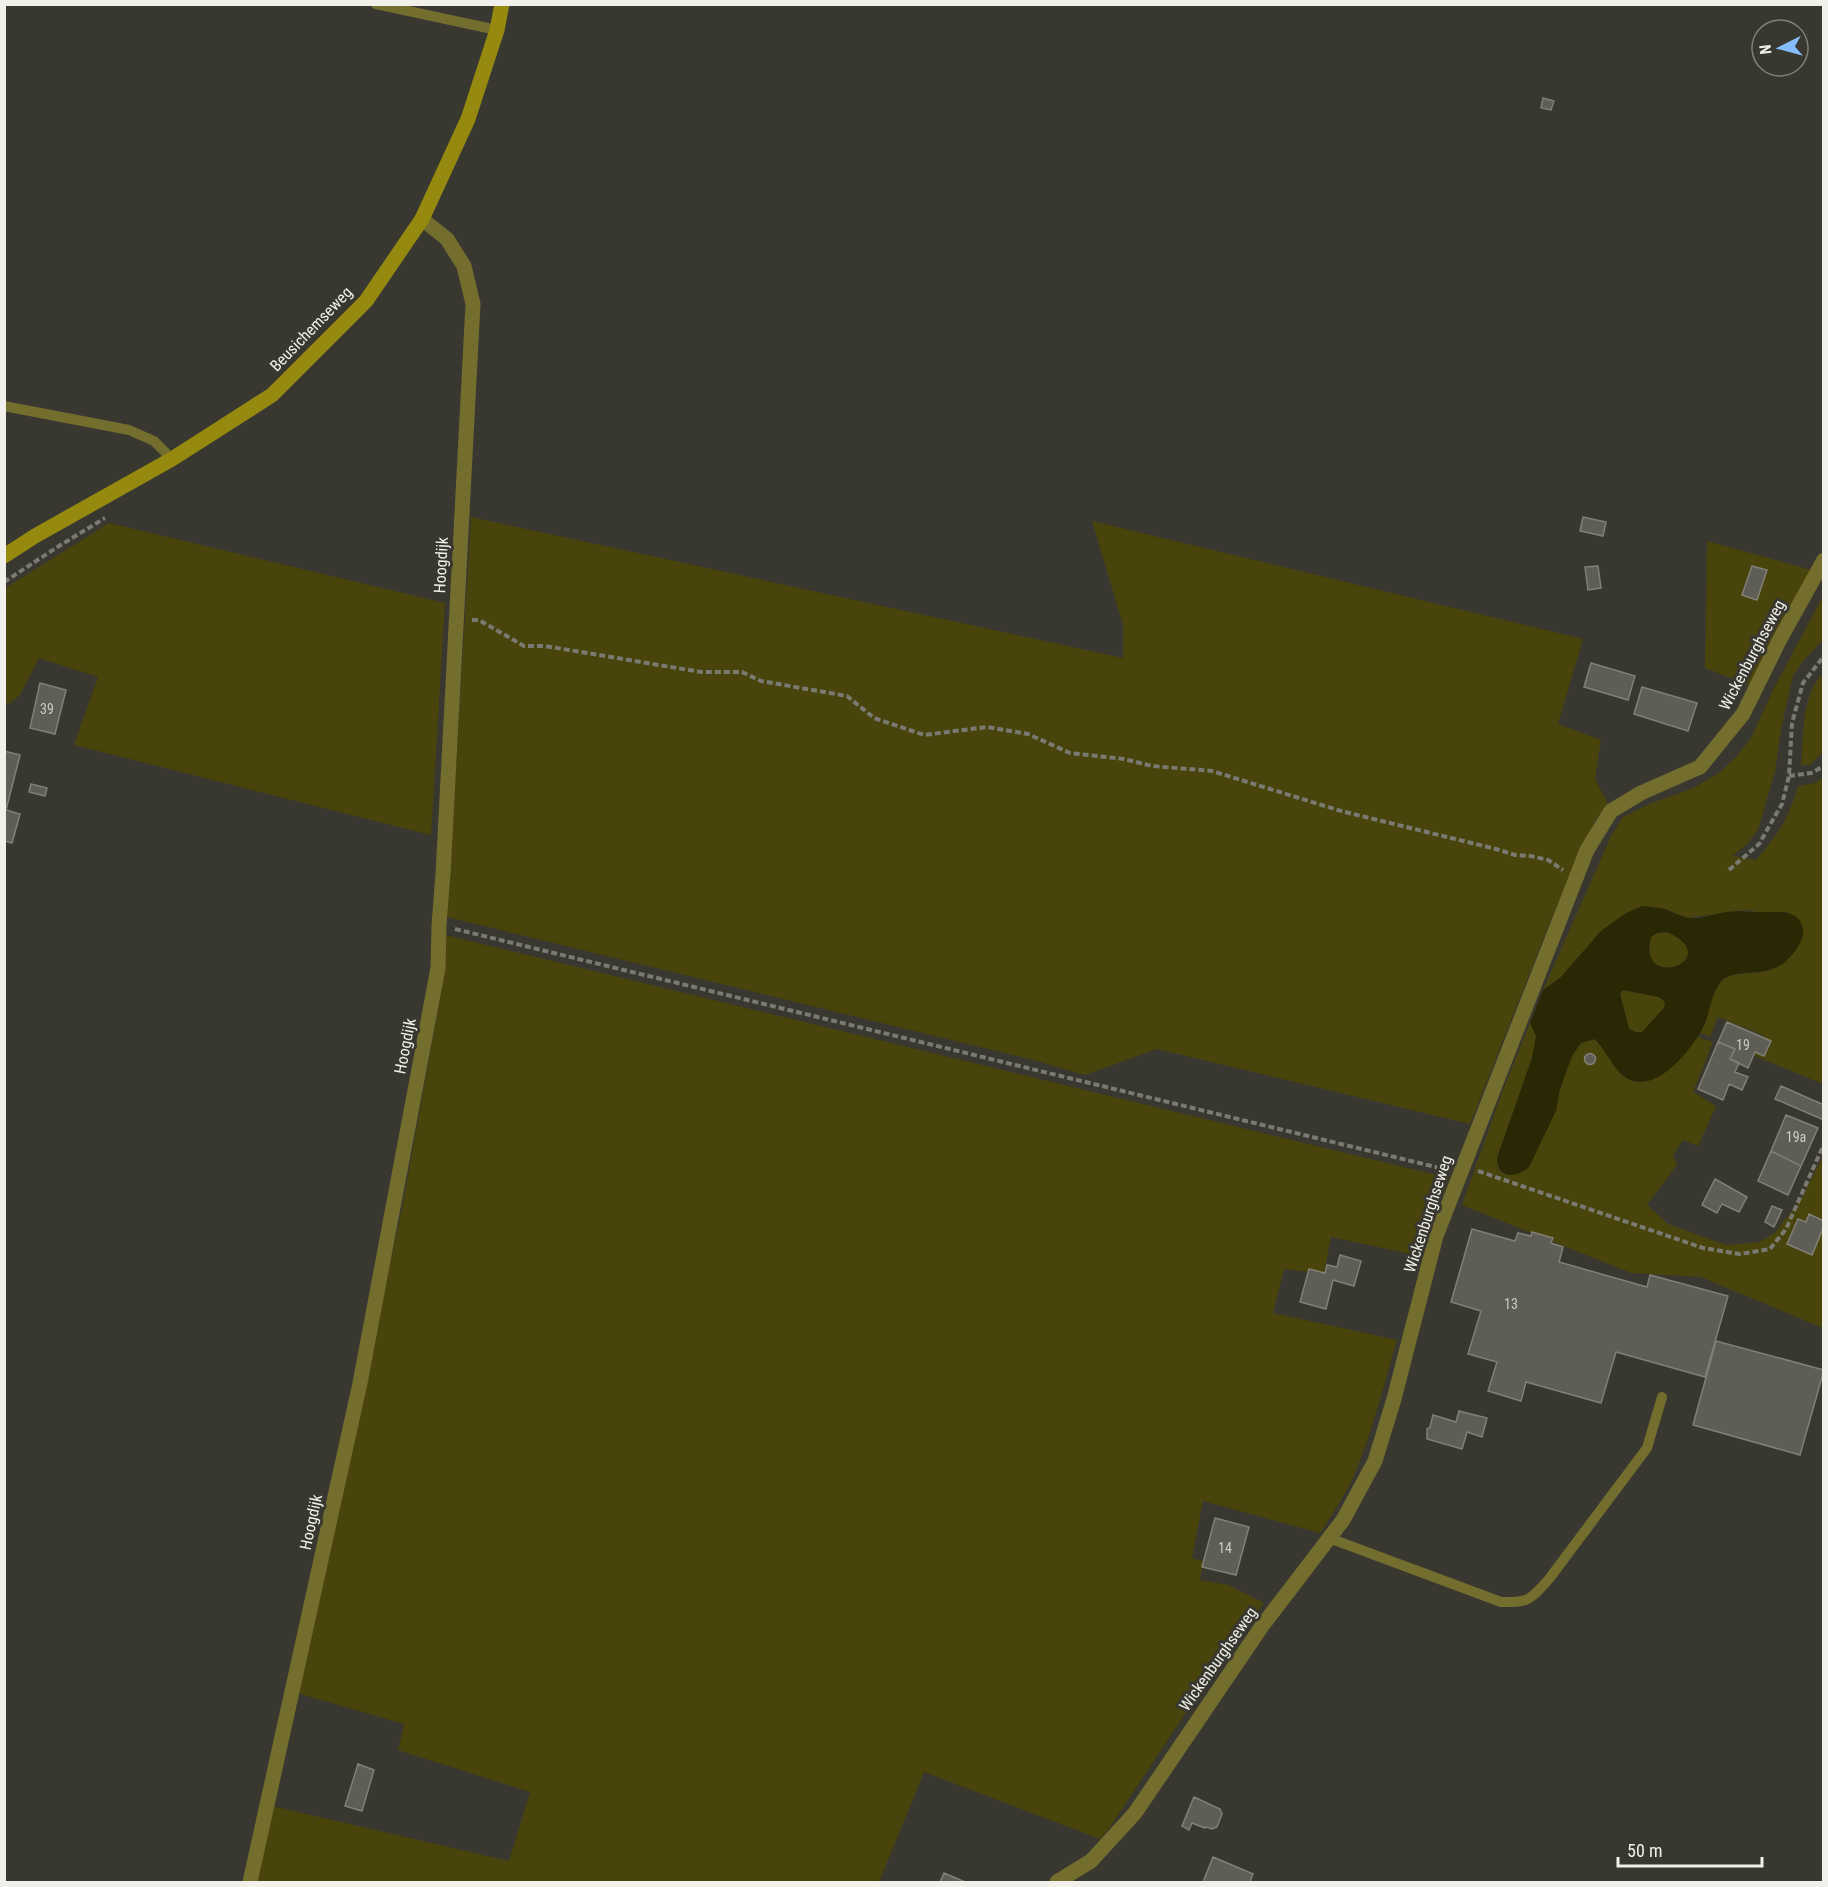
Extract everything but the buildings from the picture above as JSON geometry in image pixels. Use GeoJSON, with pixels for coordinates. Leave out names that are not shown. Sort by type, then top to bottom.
{"type":"FeatureCollection","features":[{"type":"Feature","properties":{"kind":"street","name":"Beusichemseweg"},"geometry":{"type":"LineString","coordinates":[[4,556],[35,536],[172,459],[272,395],[366,301],[422,219],[468,119],[497,30],[502,4]]}},
{"type":"Feature","properties":{"kind":"street","name":"Hoogdijk"},"geometry":{"type":"LineString","coordinates":[[250,1882],[360,1383],[438,968],[473,304],[464,266],[447,239],[422,219]]}},
{"type":"Feature","properties":{"kind":"street","name":"Wickenburghseweg"},"geometry":{"type":"LineString","coordinates":[[1057,1882],[1092,1861],[1135,1813],[1242,1655],[1343,1520],[1375,1461],[1394,1399],[1436,1236],[1587,850],[1611,811],[1700,766],[1743,714],[1780,639],[1824,560]]}},
{"type":"Feature","properties":{"kind":"lane"},"geometry":{"type":"LineString","coordinates":[[376,4],[497,30]]}},
{"type":"Feature","properties":{"kind":"lane"},"geometry":{"type":"LineString","coordinates":[[4,406],[129,430],[154,441],[172,459]]}},
{"type":"Feature","properties":{"kind":"lane"},"geometry":{"type":"LineString","coordinates":[[1329,1539],[1501,1602],[1531,1599],[1549,1579],[1647,1448],[1662,1397]]}},
{"type":"Feature","properties":{"kind":"path"},"geometry":{"type":"LineString","coordinates":[[4,582],[108,517]]}},
{"type":"Feature","properties":{"kind":"path"},"geometry":{"type":"LineString","coordinates":[[456,618],[479,620],[524,646],[545,646],[701,672],[742,672],[761,681],[847,696],[874,718],[924,735],[987,727],[1028,735],[1070,753],[1124,759],[1152,766],[1212,771],[1341,811],[1515,855],[1548,860],[1562,870],[1577,874]]}},
{"type":"Feature","properties":{"kind":"path"},"geometry":{"type":"LineString","coordinates":[[1729,870],[1759,844],[1782,804],[1789,776],[1791,723],[1803,682],[1824,656]]}},
{"type":"Feature","properties":{"kind":"path"},"geometry":{"type":"LineString","coordinates":[[1789,776],[1811,773],[1824,766]]}},
{"type":"Feature","properties":{"kind":"path"},"geometry":{"type":"LineString","coordinates":[[439,925],[1461,1169],[1703,1248],[1740,1254],[1770,1249],[1781,1235],[1824,1144]]}},
{"type":"Feature","properties":{"kind":"shaded area"},"geometry":{"type":"Polygon","coordinates":[[[471,517],[1123,658],[1123,625],[1092,521],[1583,639],[1558,724],[1601,740],[1595,779],[1608,804],[1595,821],[1552,917],[1470,1124],[1157,1049],[1085,1075],[1033,1060],[447,917],[471,517]]]}},
{"type":"Feature","properties":{"kind":"shaded area"},"geometry":{"type":"Polygon","coordinates":[[[109,523],[445,603],[431,835],[74,745],[98,677],[39,658],[20,695],[9,704],[5,703],[5,588],[109,523]]]}},
{"type":"Feature","properties":{"kind":"shaded area"},"geometry":{"type":"Polygon","coordinates":[[[1707,541],[1815,571],[1754,687],[1705,668],[1707,541]]]}},
{"type":"Feature","properties":{"kind":"shaded area"},"geometry":{"type":"Polygon","coordinates":[[[1823,596],[1823,640],[1793,676],[1781,729],[1775,771],[1758,830],[1746,845],[1732,856],[1756,860],[1782,826],[1798,786],[1815,783],[1823,778],[1823,1084],[1755,1056],[1763,1035],[1718,1017],[1710,1037],[1700,1033],[1714,994],[1721,982],[1729,976],[1771,969],[1783,963],[1793,954],[1788,912],[1763,913],[1746,910],[1687,918],[1663,908],[1601,931],[1561,977],[1543,990],[1612,834],[1623,817],[1649,804],[1693,788],[1719,773],[1736,757],[1751,738],[1774,688],[1823,596]]]}},
{"type":"Feature","properties":{"kind":"shaded area"},"geometry":{"type":"Polygon","coordinates":[[[1823,673],[1823,752],[1810,765],[1801,765],[1807,704],[1816,682],[1823,673]]]}},
{"type":"Feature","properties":{"kind":"shaded area"},"geometry":{"type":"Polygon","coordinates":[[[1642,906],[1664,909],[1690,918],[1731,911],[1783,912],[1798,918],[1803,934],[1794,952],[1777,967],[1761,972],[1736,974],[1723,979],[1714,993],[1706,1021],[1697,1038],[1674,1066],[1656,1078],[1637,1082],[1629,1079],[1616,1069],[1595,1039],[1581,1043],[1572,1056],[1560,1089],[1556,1111],[1529,1167],[1518,1174],[1508,1175],[1500,1170],[1497,1158],[1532,1058],[1536,1036],[1530,1023],[1543,990],[1561,977],[1601,931],[1626,913],[1642,906]],[[1667,932],[1657,933],[1651,937],[1650,954],[1656,964],[1666,968],[1676,966],[1685,960],[1688,952],[1683,942],[1667,932]],[[1623,990],[1620,994],[1629,1029],[1642,1032],[1664,1008],[1665,1002],[1659,997],[1623,990]]]}},
{"type":"Feature","properties":{"kind":"shaded area"},"geometry":{"type":"Polygon","coordinates":[[[1667,932],[1683,942],[1688,952],[1685,960],[1676,966],[1666,968],[1656,964],[1650,954],[1651,937],[1657,933],[1667,932]]]}},
{"type":"Feature","properties":{"kind":"shaded area"},"geometry":{"type":"Polygon","coordinates":[[[445,935],[1449,1178],[1420,1256],[1331,1237],[1324,1274],[1284,1269],[1273,1313],[1397,1340],[1373,1424],[1351,1481],[1320,1533],[1203,1501],[1192,1558],[1203,1561],[1200,1580],[1228,1585],[1264,1603],[1221,1660],[1100,1839],[924,1772],[879,1882],[254,1882],[272,1806],[509,1861],[530,1792],[398,1750],[404,1724],[297,1693],[402,1209],[441,993],[445,935]]]}},
{"type":"Feature","properties":{"kind":"shaded area"},"geometry":{"type":"Polygon","coordinates":[[[1622,990],[1659,997],[1665,1002],[1664,1008],[1642,1032],[1629,1029],[1620,994],[1622,990]]]}},
{"type":"Feature","properties":{"kind":"shaded area"},"geometry":{"type":"Polygon","coordinates":[[[1530,1023],[1537,1036],[1532,1058],[1497,1158],[1498,1168],[1502,1173],[1546,1129],[1555,1109],[1569,1060],[1581,1043],[1594,1039],[1622,1076],[1635,1082],[1649,1081],[1698,1037],[1713,1042],[1693,1092],[1716,1106],[1698,1146],[1683,1140],[1673,1155],[1677,1165],[1647,1205],[1668,1224],[1726,1245],[1759,1242],[1775,1233],[1802,1197],[1823,1156],[1823,1328],[1701,1277],[1631,1273],[1462,1205],[1503,1090],[1530,1023]]]}}]}
